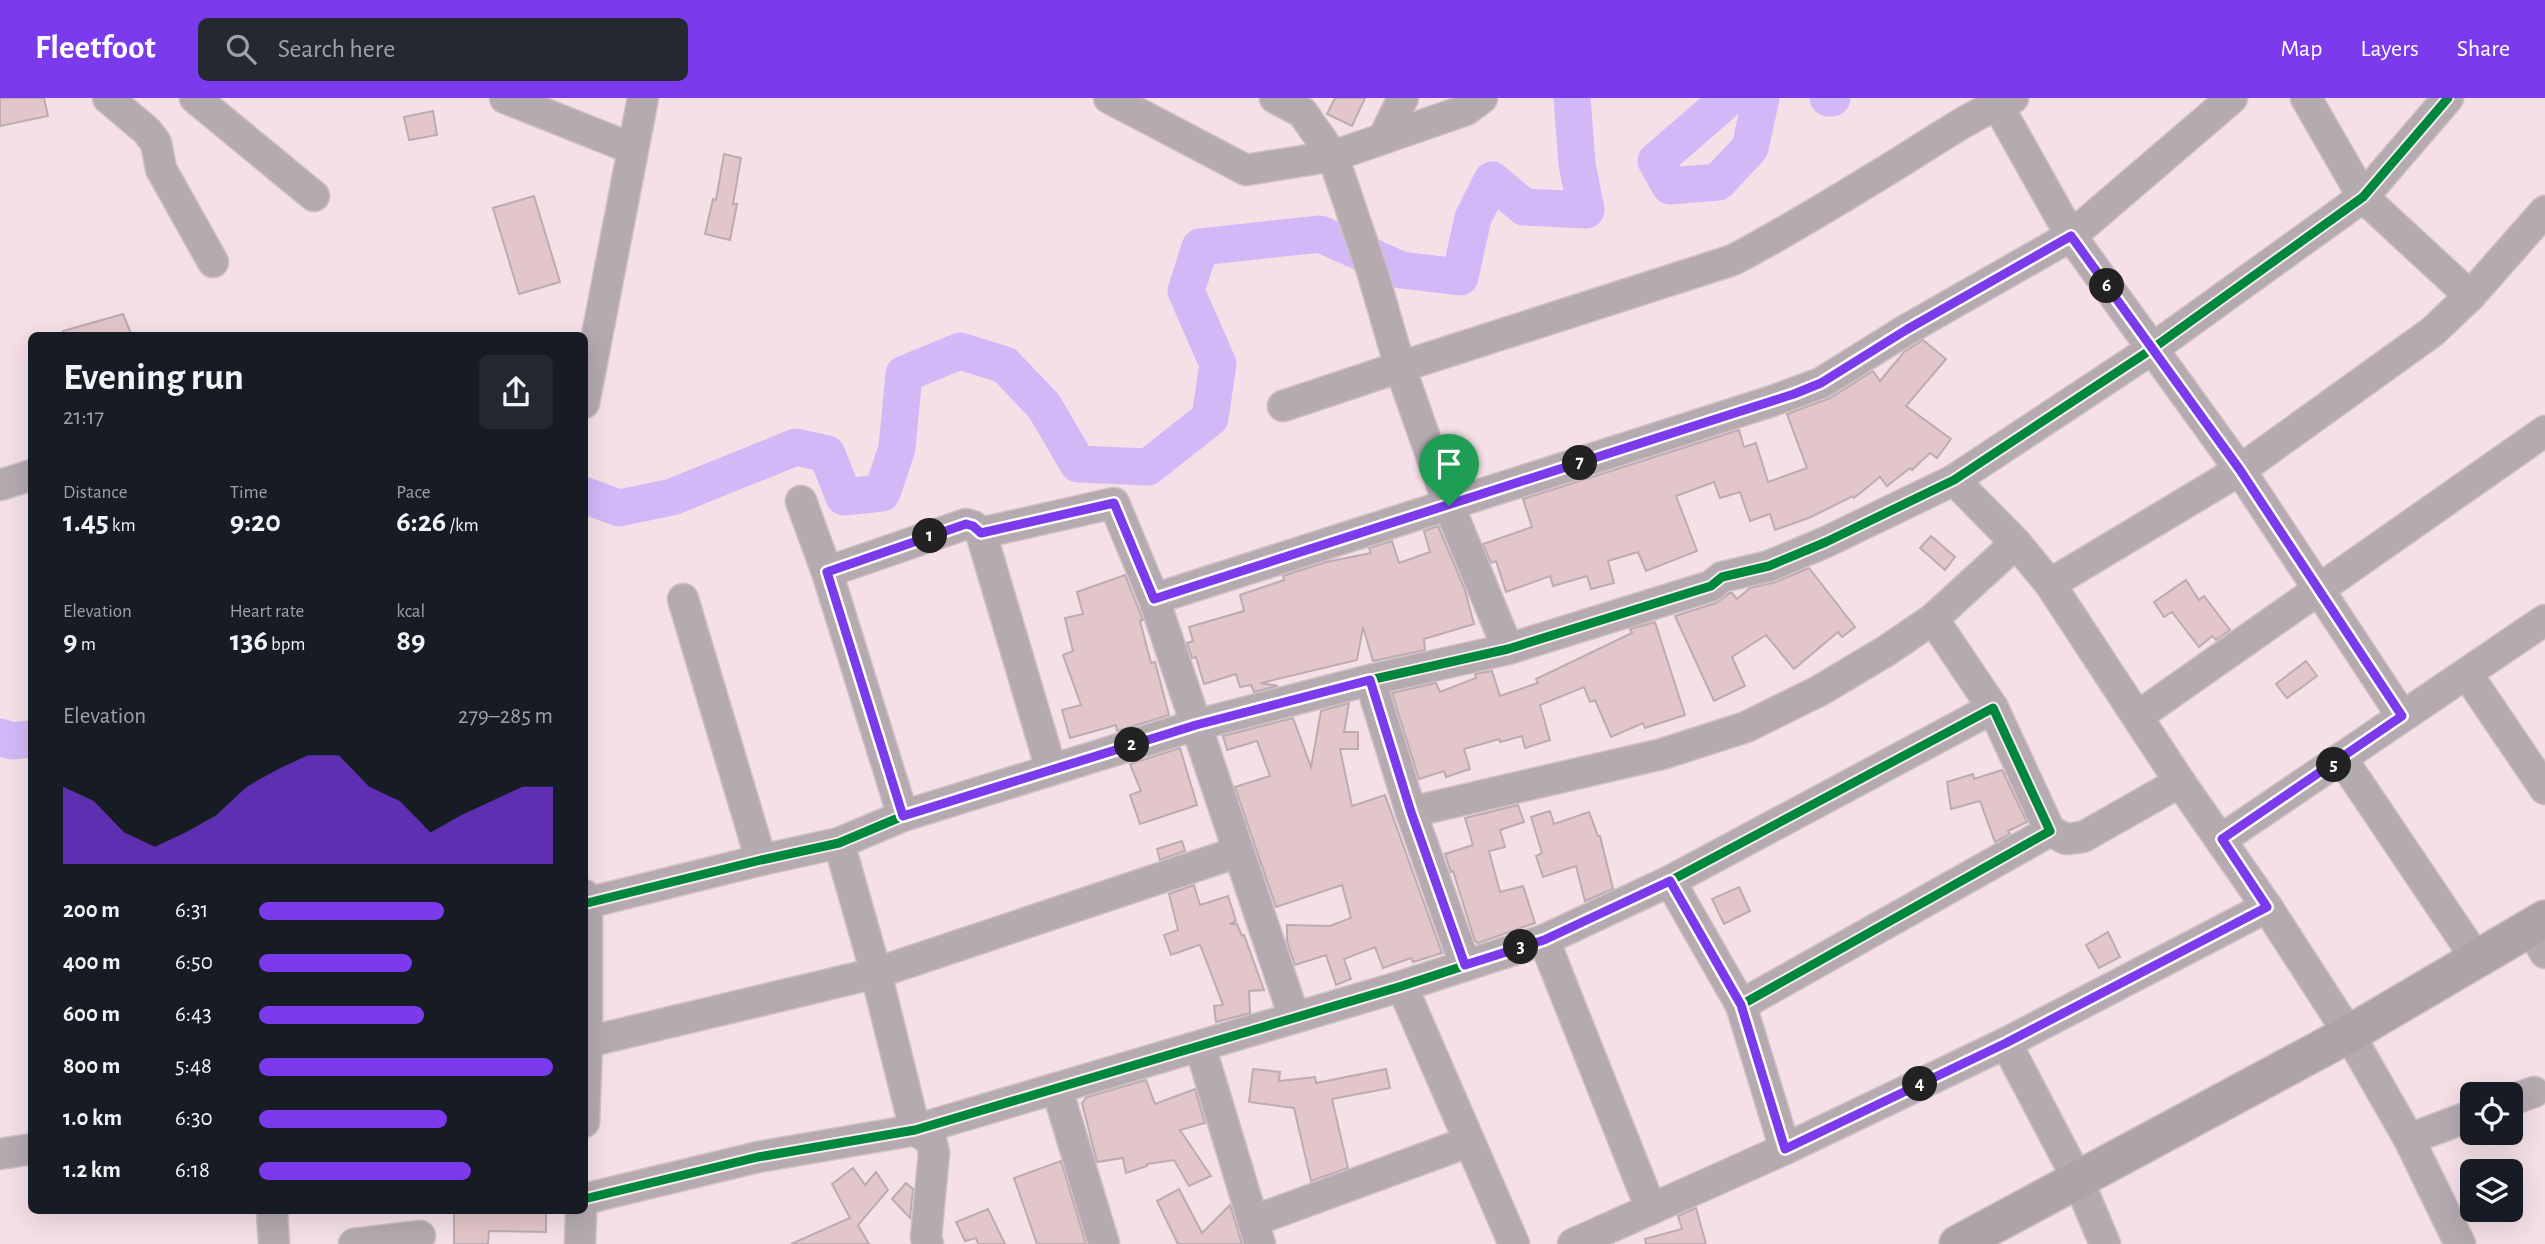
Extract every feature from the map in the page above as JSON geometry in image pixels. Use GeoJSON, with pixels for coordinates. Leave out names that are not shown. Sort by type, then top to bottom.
{"type":"FeatureCollection","features":[{"type":"Feature","properties":{"kind":"main road"},"geometry":{"type":"LineString","coordinates":[[1958,1244],[2349,1034],[2476,958],[2540,933]]}},
{"type":"Feature","properties":{"kind":"street"},"geometry":{"type":"LineString","coordinates":[[108,98],[147,131],[156,143],[161,169],[213,262]]}},
{"type":"Feature","properties":{"kind":"street"},"geometry":{"type":"LineString","coordinates":[[195,98],[314,196]]}},
{"type":"Feature","properties":{"kind":"street"},"geometry":{"type":"LineString","coordinates":[[505,98],[633,149]]}},
{"type":"Feature","properties":{"kind":"street"},"geometry":{"type":"LineString","coordinates":[[588,381],[643,98]]}},
{"type":"Feature","properties":{"kind":"street"},"geometry":{"type":"LineString","coordinates":[[1109,98],[1151,107],[1247,170],[1333,156],[1466,110],[1482,98]]}},
{"type":"Feature","properties":{"kind":"street"},"geometry":{"type":"LineString","coordinates":[[1275,98],[1306,105],[1333,156],[1373,274],[1400,367],[1449,506],[1508,649]]}},
{"type":"Feature","properties":{"kind":"street"},"geometry":{"type":"LineString","coordinates":[[1384,137],[1403,98]]}},
{"type":"Feature","properties":{"kind":"street"},"geometry":{"type":"LineString","coordinates":[[1154,599],[1449,506],[1821,383],[1906,330],[2071,236],[2232,98]]}},
{"type":"Feature","properties":{"kind":"street"},"geometry":{"type":"LineString","coordinates":[[2306,98],[2363,197],[2470,296]]}},
{"type":"Feature","properties":{"kind":"street"},"geometry":{"type":"LineString","coordinates":[[588,899],[839,844],[903,816],[1051,769],[1196,725],[1370,680],[1508,649],[1711,586],[1723,577],[1769,566],[1826,542],[1954,480],[2152,349],[2363,197],[2448,98]]}},
{"type":"Feature","properties":{"kind":"street"},"geometry":{"type":"LineString","coordinates":[[1283,406],[1733,260],[1772,240],[2005,101],[2071,236],[2240,470],[2402,716]]}},
{"type":"Feature","properties":{"kind":"street"},"geometry":{"type":"LineString","coordinates":[[2050,584],[2240,470],[2432,332],[2470,296],[2545,211]]}},
{"type":"Feature","properties":{"kind":"street"},"geometry":{"type":"LineString","coordinates":[[2138,716],[2545,431]]}},
{"type":"Feature","properties":{"kind":"street"},"geometry":{"type":"LineString","coordinates":[[0,485],[28,476]]}},
{"type":"Feature","properties":{"kind":"street"},"geometry":{"type":"LineString","coordinates":[[1954,480],[2016,543],[2050,584],[2180,782],[2222,839],[2349,1034],[2409,1139],[2460,1244]]}},
{"type":"Feature","properties":{"kind":"street"},"geometry":{"type":"LineString","coordinates":[[800,501],[827,572],[903,816]]}},
{"type":"Feature","properties":{"kind":"street"},"geometry":{"type":"LineString","coordinates":[[981,533],[1114,503],[1154,599],[1294,1017]]}},
{"type":"Feature","properties":{"kind":"street"},"geometry":{"type":"LineString","coordinates":[[827,572],[966,524],[981,533],[1051,769]]}},
{"type":"Feature","properties":{"kind":"street"},"geometry":{"type":"LineString","coordinates":[[1411,812],[1662,754],[1746,727],[1819,691],[1933,619],[2016,543]]}},
{"type":"Feature","properties":{"kind":"street"},"geometry":{"type":"LineString","coordinates":[[683,599],[761,860]]}},
{"type":"Feature","properties":{"kind":"street"},"geometry":{"type":"LineString","coordinates":[[1933,619],[1993,708],[2050,831],[2066,839],[2083,837],[2180,782]]}},
{"type":"Feature","properties":{"kind":"street"},"geometry":{"type":"LineString","coordinates":[[2222,839],[2545,620]]}},
{"type":"Feature","properties":{"kind":"street"},"geometry":{"type":"LineString","coordinates":[[2467,674],[2545,789]]}},
{"type":"Feature","properties":{"kind":"street"},"geometry":{"type":"LineString","coordinates":[[1370,680],[1411,812],[1465,965]]}},
{"type":"Feature","properties":{"kind":"street"},"geometry":{"type":"LineString","coordinates":[[588,1198],[758,1157],[915,1130],[1402,986],[1544,940],[1670,881],[1993,708]]}},
{"type":"Feature","properties":{"kind":"street"},"geometry":{"type":"LineString","coordinates":[[2342,760],[2476,958]]}},
{"type":"Feature","properties":{"kind":"street"},"geometry":{"type":"LineString","coordinates":[[1741,1005],[2050,831]]}},
{"type":"Feature","properties":{"kind":"street"},"geometry":{"type":"LineString","coordinates":[[839,844],[876,973],[915,1130],[931,1140],[934,1153],[922,1242]]}},
{"type":"Feature","properties":{"kind":"street"},"geometry":{"type":"LineString","coordinates":[[588,1042],[876,973],[1238,852]]}},
{"type":"Feature","properties":{"kind":"street"},"geometry":{"type":"LineString","coordinates":[[1670,881],[1741,1005],[1785,1149]]}},
{"type":"Feature","properties":{"kind":"street"},"geometry":{"type":"LineString","coordinates":[[1573,1244],[1785,1149],[2006,1043],[2267,907]]}},
{"type":"Feature","properties":{"kind":"street"},"geometry":{"type":"LineString","coordinates":[[1544,940],[1651,1209]]}},
{"type":"Feature","properties":{"kind":"street"},"geometry":{"type":"LineString","coordinates":[[1402,986],[1514,1244]]}},
{"type":"Feature","properties":{"kind":"street"},"geometry":{"type":"LineString","coordinates":[[2006,1043],[2078,1180],[2105,1244]]}},
{"type":"Feature","properties":{"kind":"street"},"geometry":{"type":"LineString","coordinates":[[1200,1046],[1257,1233],[1468,1142]]}},
{"type":"Feature","properties":{"kind":"street"},"geometry":{"type":"LineString","coordinates":[[1057,1089],[1104,1244]]}},
{"type":"Feature","properties":{"kind":"street"},"geometry":{"type":"LineString","coordinates":[[2409,1139],[2460,1120]]}},
{"type":"Feature","properties":{"kind":"street"},"geometry":{"type":"LineString","coordinates":[[0,1154],[28,1150]]}},
{"type":"Feature","properties":{"kind":"street"},"geometry":{"type":"LineString","coordinates":[[272,1214],[274,1244]]}},
{"type":"Feature","properties":{"kind":"street"},"geometry":{"type":"LineString","coordinates":[[580,1244],[581,1214]]}},
{"type":"Feature","properties":{"kind":"street"},"geometry":{"type":"LineString","coordinates":[[354,1244],[420,1230]]}},
{"type":"Feature","properties":{"kind":"building"},"geometry":{"type":"Polygon","coordinates":[[[0,98],[44,98],[48,116],[0,126],[0,98]]]}},
{"type":"Feature","properties":{"kind":"building"},"geometry":{"type":"Polygon","coordinates":[[[1335,98],[1365,98],[1352,126],[1327,114],[1335,98]]]}},
{"type":"Feature","properties":{"kind":"building"},"geometry":{"type":"Polygon","coordinates":[[[433,111],[437,135],[409,140],[404,117],[433,111]]]}},
{"type":"Feature","properties":{"kind":"building"},"geometry":{"type":"Polygon","coordinates":[[[724,154],[741,158],[733,204],[737,204],[730,240],[705,234],[713,199],[716,200],[724,154]]]}},
{"type":"Feature","properties":{"kind":"building"},"geometry":{"type":"Polygon","coordinates":[[[534,196],[560,282],[519,294],[493,208],[534,196]]]}},
{"type":"Feature","properties":{"kind":"building"},"geometry":{"type":"Polygon","coordinates":[[[123,314],[130,332],[63,332],[123,314]]]}},
{"type":"Feature","properties":{"kind":"building"},"geometry":{"type":"Polygon","coordinates":[[[1923,340],[1946,359],[1906,406],[1951,439],[1937,458],[1930,453],[1912,470],[1910,468],[1887,486],[1880,477],[1854,498],[1853,496],[1811,517],[1775,530],[1770,514],[1750,521],[1740,492],[1720,498],[1714,482],[1676,496],[1697,551],[1646,571],[1638,552],[1608,561],[1614,583],[1591,589],[1587,576],[1553,586],[1550,576],[1506,592],[1496,561],[1491,563],[1483,544],[1532,527],[1523,499],[1739,430],[1744,447],[1756,443],[1768,482],[1807,468],[1787,414],[1830,398],[1873,371],[1880,381],[1904,352],[1923,340]]]}},
{"type":"Feature","properties":{"kind":"building"},"geometry":{"type":"Polygon","coordinates":[[[1438,526],[1465,590],[1474,624],[1424,639],[1425,650],[1373,661],[1363,627],[1357,660],[1261,683],[1278,686],[1254,692],[1251,685],[1240,687],[1236,674],[1204,684],[1196,657],[1192,658],[1187,643],[1193,641],[1189,627],[1244,611],[1240,595],[1284,580],[1283,576],[1326,562],[1371,553],[1369,548],[1392,541],[1399,563],[1430,552],[1424,531],[1438,526]]]}},
{"type":"Feature","properties":{"kind":"building"},"geometry":{"type":"Polygon","coordinates":[[[1931,536],[1955,557],[1945,570],[1920,548],[1931,536]]]}},
{"type":"Feature","properties":{"kind":"building"},"geometry":{"type":"Polygon","coordinates":[[[1809,568],[1855,627],[1842,637],[1838,632],[1794,669],[1766,635],[1732,657],[1745,686],[1714,701],[1675,616],[1716,603],[1730,593],[1737,599],[1750,588],[1776,582],[1809,568]]]}},
{"type":"Feature","properties":{"kind":"building"},"geometry":{"type":"Polygon","coordinates":[[[1125,575],[1143,620],[1140,621],[1151,663],[1155,662],[1169,715],[1117,731],[1116,725],[1070,738],[1062,710],[1081,705],[1063,655],[1073,651],[1065,618],[1083,614],[1077,592],[1125,575]]]}},
{"type":"Feature","properties":{"kind":"building"},"geometry":{"type":"Polygon","coordinates":[[[2186,580],[2199,600],[2204,596],[2230,630],[2216,640],[2212,636],[2199,647],[2172,612],[2164,617],[2154,602],[2186,580]]]}},
{"type":"Feature","properties":{"kind":"building"},"geometry":{"type":"Polygon","coordinates":[[[1655,622],[1685,715],[1645,728],[1643,723],[1611,737],[1595,700],[1590,702],[1584,687],[1540,705],[1550,740],[1525,748],[1522,736],[1500,742],[1499,739],[1464,749],[1470,769],[1446,777],[1444,771],[1419,779],[1392,693],[1436,683],[1440,692],[1476,678],[1475,674],[1492,671],[1500,696],[1538,683],[1536,679],[1632,633],[1630,629],[1655,622]]]}},
{"type":"Feature","properties":{"kind":"building"},"geometry":{"type":"Polygon","coordinates":[[[2306,661],[2317,676],[2287,698],[2276,684],[2306,661]]]}},
{"type":"Feature","properties":{"kind":"building"},"geometry":{"type":"Polygon","coordinates":[[[1349,703],[1344,732],[1358,732],[1358,749],[1340,749],[1352,806],[1385,795],[1442,953],[1413,962],[1411,958],[1383,968],[1375,947],[1344,959],[1351,979],[1336,985],[1326,955],[1295,965],[1287,941],[1287,925],[1330,926],[1351,918],[1342,885],[1276,907],[1235,787],[1270,776],[1257,741],[1227,750],[1223,736],[1293,718],[1311,767],[1321,711],[1349,703]]]}},
{"type":"Feature","properties":{"kind":"building"},"geometry":{"type":"Polygon","coordinates":[[[1180,748],[1197,805],[1140,824],[1130,795],[1141,791],[1130,764],[1180,748]]]}},
{"type":"Feature","properties":{"kind":"building"},"geometry":{"type":"Polygon","coordinates":[[[2002,770],[2027,822],[2008,831],[2010,834],[1995,842],[1980,801],[1951,809],[1947,782],[1973,774],[1974,779],[2002,770]]]}},
{"type":"Feature","properties":{"kind":"building"},"geometry":{"type":"Polygon","coordinates":[[[1518,805],[1524,822],[1500,830],[1505,847],[1489,851],[1500,892],[1523,886],[1535,923],[1478,943],[1475,941],[1445,854],[1473,845],[1465,818],[1518,805]]]}},
{"type":"Feature","properties":{"kind":"building"},"geometry":{"type":"Polygon","coordinates":[[[1550,811],[1554,824],[1589,812],[1600,836],[1613,889],[1585,901],[1576,866],[1543,877],[1536,856],[1542,853],[1531,817],[1550,811]]]}},
{"type":"Feature","properties":{"kind":"building"},"geometry":{"type":"Polygon","coordinates":[[[1182,841],[1185,851],[1160,860],[1157,849],[1182,841]]]}},
{"type":"Feature","properties":{"kind":"building"},"geometry":{"type":"Polygon","coordinates":[[[1194,885],[1200,905],[1228,896],[1236,921],[1230,924],[1237,924],[1242,936],[1244,935],[1264,990],[1249,991],[1250,1013],[1216,1022],[1214,1006],[1223,1005],[1201,947],[1199,945],[1171,955],[1164,935],[1178,930],[1169,894],[1194,885]]]}},
{"type":"Feature","properties":{"kind":"building"},"geometry":{"type":"Polygon","coordinates":[[[1739,887],[1750,911],[1724,924],[1712,899],[1739,887]]]}},
{"type":"Feature","properties":{"kind":"building"},"geometry":{"type":"Polygon","coordinates":[[[2108,932],[2120,957],[2099,968],[2086,945],[2108,932]]]}},
{"type":"Feature","properties":{"kind":"building"},"geometry":{"type":"Polygon","coordinates":[[[1253,1069],[1280,1072],[1279,1081],[1315,1077],[1316,1083],[1386,1069],[1390,1088],[1332,1099],[1348,1168],[1311,1181],[1294,1108],[1249,1102],[1253,1069]]]}},
{"type":"Feature","properties":{"kind":"building"},"geometry":{"type":"Polygon","coordinates":[[[1146,1080],[1155,1104],[1195,1089],[1205,1123],[1180,1130],[1211,1176],[1189,1186],[1174,1160],[1147,1164],[1126,1173],[1123,1158],[1097,1162],[1082,1103],[1087,1097],[1146,1080]]]}},
{"type":"Feature","properties":{"kind":"building"},"geometry":{"type":"Polygon","coordinates":[[[1061,1161],[1086,1244],[1037,1244],[1014,1178],[1061,1161]]]}},
{"type":"Feature","properties":{"kind":"building"},"geometry":{"type":"Polygon","coordinates":[[[853,1168],[865,1185],[876,1172],[888,1190],[858,1225],[869,1244],[791,1244],[850,1218],[832,1184],[853,1168]]]}},
{"type":"Feature","properties":{"kind":"building"},"geometry":{"type":"Polygon","coordinates":[[[906,1183],[913,1189],[910,1218],[892,1199],[906,1183]]]}},
{"type":"Feature","properties":{"kind":"building"},"geometry":{"type":"Polygon","coordinates":[[[1179,1189],[1202,1233],[1230,1205],[1242,1244],[1178,1244],[1157,1201],[1179,1189]]]}},
{"type":"Feature","properties":{"kind":"building"},"geometry":{"type":"Polygon","coordinates":[[[1696,1208],[1706,1244],[1646,1244],[1645,1239],[1682,1229],[1678,1216],[1696,1208]]]}},
{"type":"Feature","properties":{"kind":"building"},"geometry":{"type":"Polygon","coordinates":[[[988,1209],[1005,1244],[978,1244],[976,1238],[965,1241],[956,1222],[988,1209]]]}},
{"type":"Feature","properties":{"kind":"building"},"geometry":{"type":"Polygon","coordinates":[[[454,1214],[546,1214],[546,1232],[489,1231],[488,1244],[454,1244],[454,1214]]]}},
{"type":"Feature","properties":{"kind":"waterway"},"geometry":{"type":"LineString","coordinates":[[588,496],[619,508],[672,497],[796,447],[827,454],[844,497],[882,493],[897,448],[904,374],[960,351],[1005,365],[1044,406],[1078,464],[1148,467],[1210,418],[1218,364],[1186,291],[1200,247],[1320,234],[1401,270],[1460,277],[1473,218],[1492,180],[1524,207],[1586,210],[1577,164],[1572,98]]}},
{"type":"Feature","properties":{"kind":"waterway"},"geometry":{"type":"LineString","coordinates":[[1721,98],[1724,102],[1656,161],[1670,186],[1718,182],[1750,148],[1761,98]]}},
{"type":"Feature","properties":{"kind":"waterway"},"geometry":{"type":"LineString","coordinates":[[0,737],[12,741],[28,739]]}},
{"type":"Feature","properties":{"kind":"cycle path"},"geometry":{"type":"LineString","coordinates":[[588,903],[839,843],[903,816],[1196,725],[1370,680],[1508,649],[1711,586],[1722,577],[1769,566],[1826,542],[1954,480],[2152,349],[2363,197],[2448,98]]}},
{"type":"Feature","properties":{"kind":"cycle path"},"geometry":{"type":"LineString","coordinates":[[588,1198],[758,1157],[915,1130],[1402,986],[1544,940],[1670,881],[1993,708],[2050,831],[1741,1005]]}},
{"type":"Feature","properties":{"kind":"route"},"geometry":{"type":"LineString","coordinates":[[2071,236],[2240,470],[2402,716],[2342,760],[2222,839],[2267,907],[2006,1043],[1785,1149],[1741,1005],[1670,881],[1544,940],[1465,965],[1411,812],[1370,680],[1196,725],[903,816],[827,572],[966,524],[981,533],[1114,503],[1154,599],[1449,506],[1821,383],[1906,330],[2071,236]]}}]}
